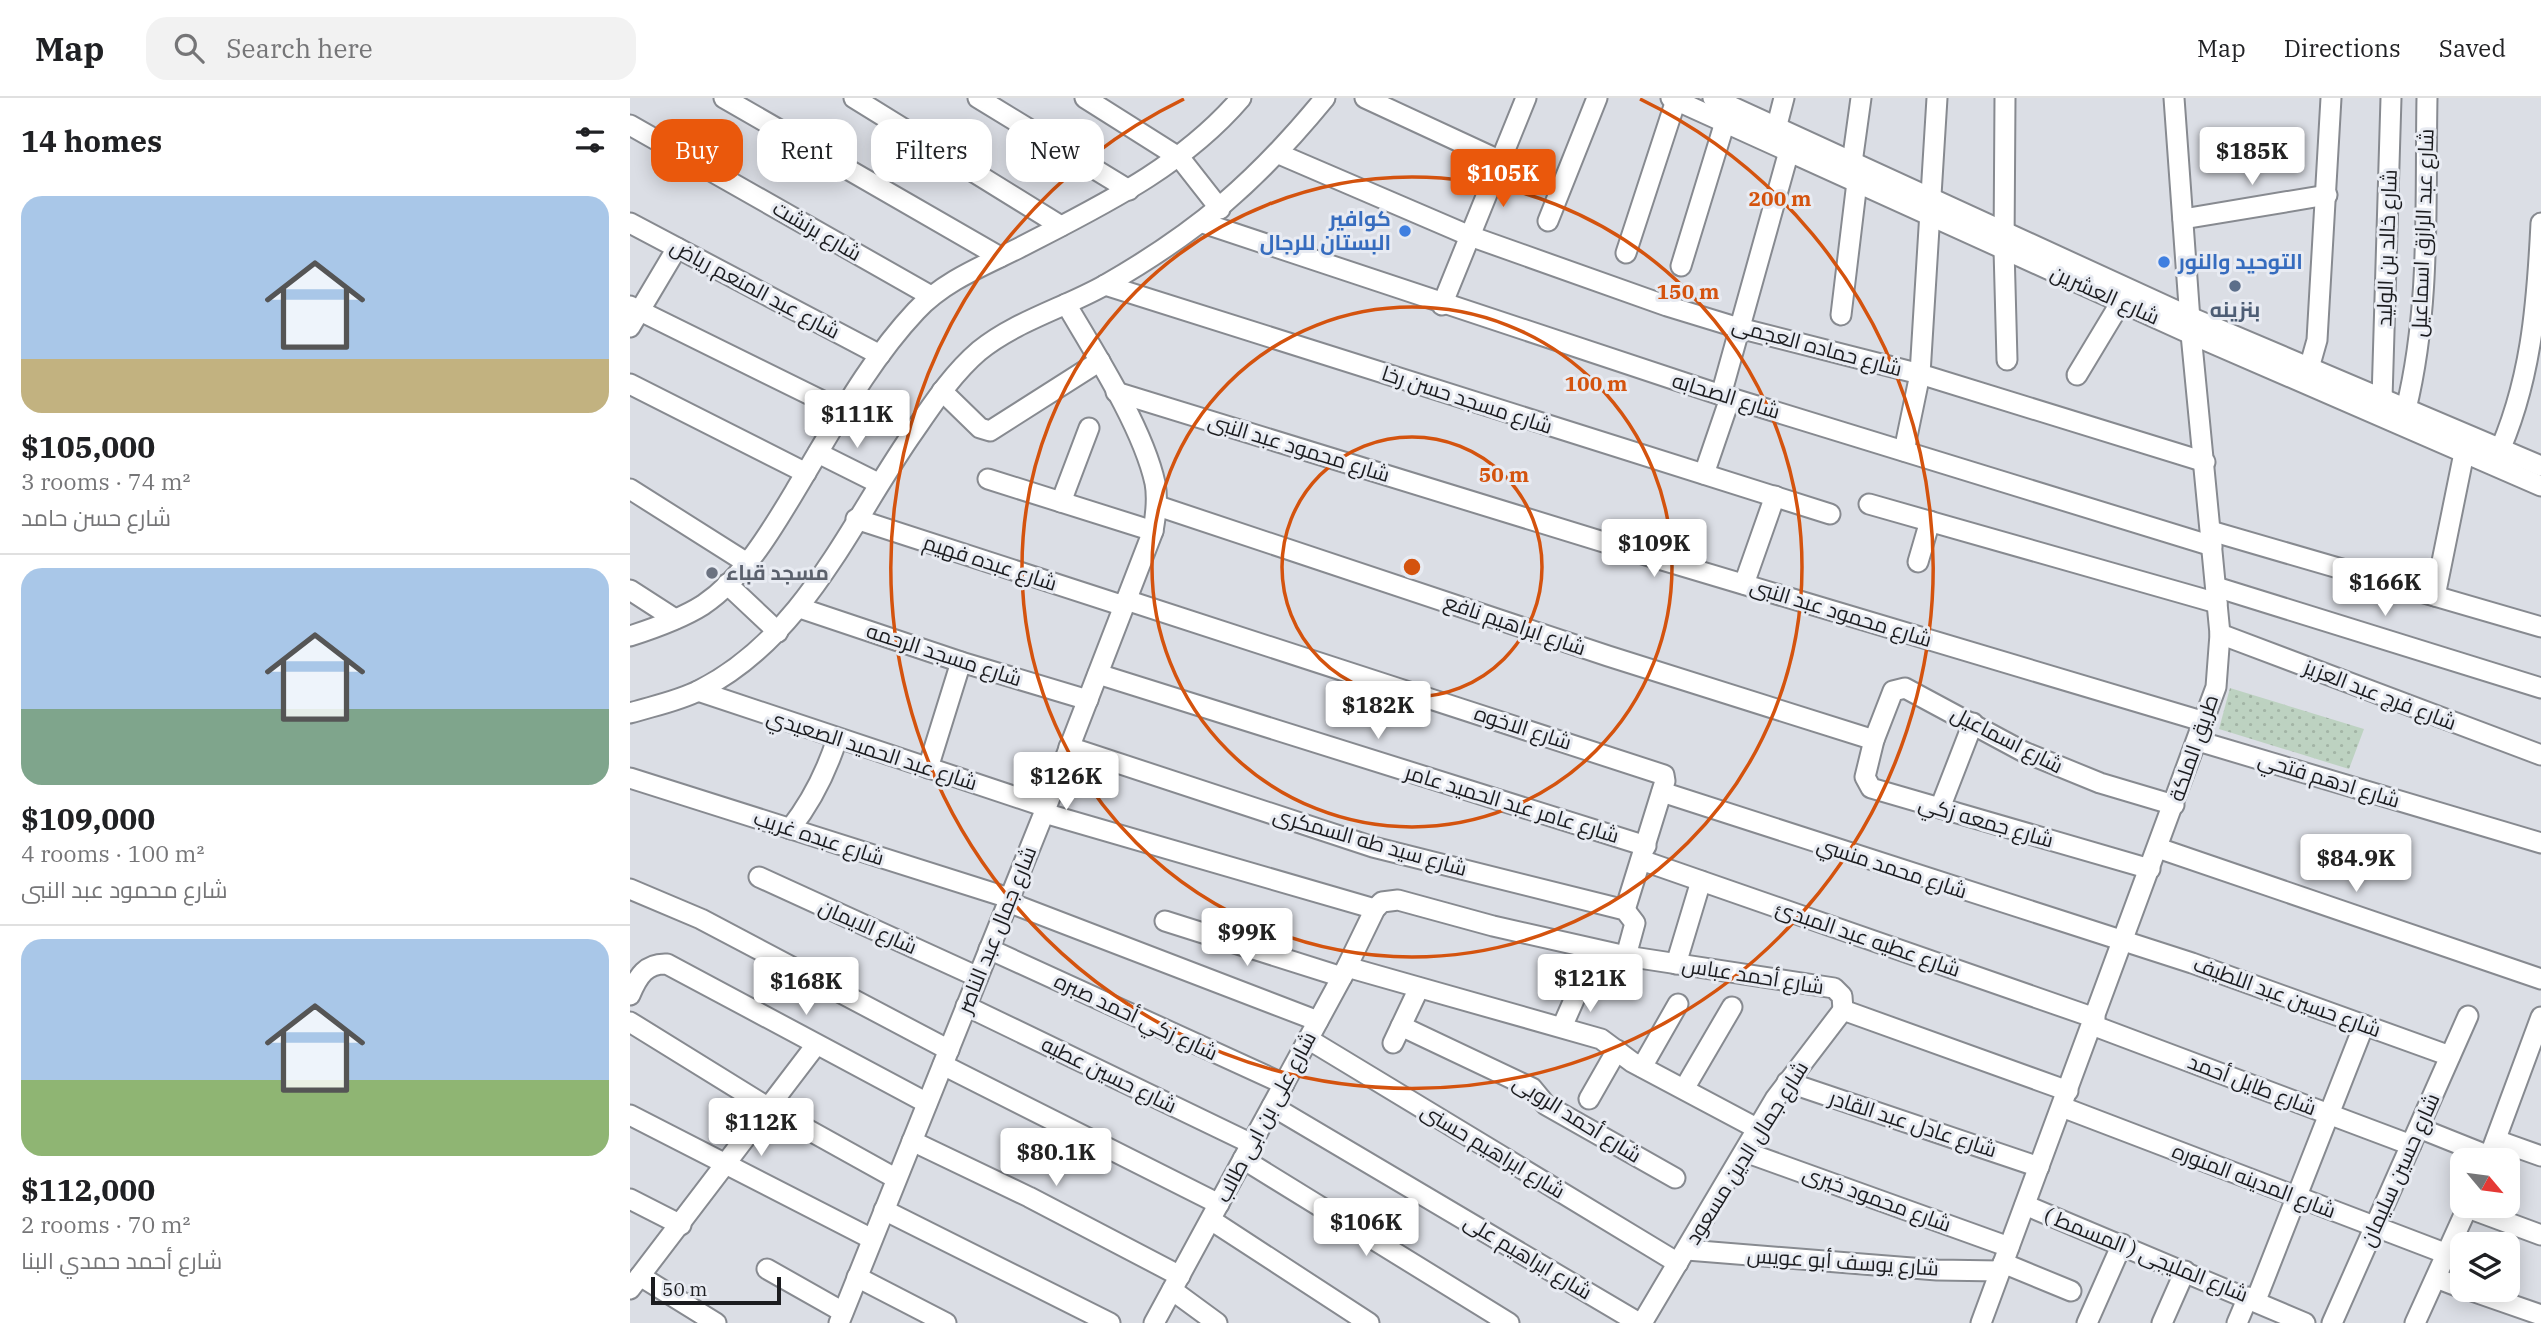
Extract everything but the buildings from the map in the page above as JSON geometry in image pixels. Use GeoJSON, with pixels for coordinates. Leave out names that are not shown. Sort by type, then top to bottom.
{"type":"FeatureCollection","features":[{"type":"Feature","properties":{"kind":"street"},"geometry":{"type":"LineString","coordinates":[[724,98],[1000,257]]}},
{"type":"Feature","properties":{"kind":"street"},"geometry":{"type":"LineString","coordinates":[[854,98],[1060,226]]}},
{"type":"Feature","properties":{"kind":"street"},"geometry":{"type":"LineString","coordinates":[[978,98],[1129,190]]}},
{"type":"Feature","properties":{"kind":"street"},"geometry":{"type":"LineString","coordinates":[[1084,98],[1180,158],[1220,209]]}},
{"type":"Feature","properties":{"kind":"street"},"geometry":{"type":"LineString","coordinates":[[630,636],[675,620],[703,604],[747,563],[880,355],[931,296],[1129,190],[1180,158],[1214,129],[1241,98]]}},
{"type":"Feature","properties":{"kind":"street"},"geometry":{"type":"LineString","coordinates":[[630,713],[698,691],[745,661],[778,632],[800,608],[878,483],[942,391],[979,351],[1007,332],[1105,285],[1203,223],[1279,154],[1325,98]]}},
{"type":"Feature","properties":{"kind":"street"},"geometry":{"type":"LineString","coordinates":[[1365,98],[1501,161]]}},
{"type":"Feature","properties":{"kind":"street"},"geometry":{"type":"LineString","coordinates":[[1442,305],[1526,98]]}},
{"type":"Feature","properties":{"kind":"street"},"geometry":{"type":"LineString","coordinates":[[1548,221],[1597,98]]}},
{"type":"Feature","properties":{"kind":"street","name":"شارع العشرين"},"geometry":{"type":"LineString","coordinates":[[1713,98],[1776,129],[1854,173]]}},
{"type":"Feature","properties":{"kind":"street"},"geometry":{"type":"LineString","coordinates":[[1776,129],[1784,98]]}},
{"type":"Feature","properties":{"kind":"street"},"geometry":{"type":"LineString","coordinates":[[1841,315],[1861,98]]}},
{"type":"Feature","properties":{"kind":"street"},"geometry":{"type":"LineString","coordinates":[[1904,451],[1920,374],[1937,98]]}},
{"type":"Feature","properties":{"kind":"street"},"geometry":{"type":"LineString","coordinates":[[2005,98],[2007,360]]}},
{"type":"Feature","properties":{"kind":"street","name":"طريق الملكة"},"geometry":{"type":"LineString","coordinates":[[1981,1323],[2216,687],[2220,635],[2191,325],[2175,98]]}},
{"type":"Feature","properties":{"kind":"street"},"geometry":{"type":"LineString","coordinates":[[2308,376],[2317,340],[2328,195],[2331,98]]}},
{"type":"Feature","properties":{"kind":"street","name":"شارع خالد بن الوليد"},"geometry":{"type":"LineString","coordinates":[[2382,399],[2391,98]]}},
{"type":"Feature","properties":{"kind":"street","name":"شارع عبد الرازق اسماعيل"},"geometry":{"type":"LineString","coordinates":[[2406,409],[2417,360],[2424,301],[2427,98]]}},
{"type":"Feature","properties":{"kind":"street"},"geometry":{"type":"LineString","coordinates":[[1626,253],[1674,99]]}},
{"type":"Feature","properties":{"kind":"street","name":"شارع العشرين"},"geometry":{"type":"LineString","coordinates":[[1674,99],[1789,151],[1854,173],[1931,207],[2308,376],[2464,453],[2541,466]]}},
{"type":"Feature","properties":{"kind":"street"},"geometry":{"type":"LineString","coordinates":[[1681,266],[1725,122]]}},
{"type":"Feature","properties":{"kind":"street","name":"شارع برنشت"},"geometry":{"type":"LineString","coordinates":[[630,125],[931,296]]}},
{"type":"Feature","properties":{"kind":"street"},"geometry":{"type":"LineString","coordinates":[[1704,474],[1725,396],[1739,328],[1789,151]]}},
{"type":"Feature","properties":{"kind":"street","name":"شارع حماده العجمى"},"geometry":{"type":"LineString","coordinates":[[1279,154],[1470,236],[1739,328],[1920,374],[2205,462]]}},
{"type":"Feature","properties":{"kind":"street"},"geometry":{"type":"LineString","coordinates":[[2183,219],[2328,195]]}},
{"type":"Feature","properties":{"kind":"street","name":"شارع عبد المنعم رياض"},"geometry":{"type":"LineString","coordinates":[[630,223],[880,355]]}},
{"type":"Feature","properties":{"kind":"street","name":"شارع الصحابه"},"geometry":{"type":"LineString","coordinates":[[1203,223],[1442,305],[1904,451],[2212,538],[2435,596],[2541,628]]}},
{"type":"Feature","properties":{"kind":"street"},"geometry":{"type":"LineString","coordinates":[[2497,457],[2521,397],[2532,345],[2541,223]]}},
{"type":"Feature","properties":{"kind":"street","name":"شارع العشرين"},"geometry":{"type":"LineString","coordinates":[[2004,240],[2121,302],[2191,325]]}},
{"type":"Feature","properties":{"kind":"street"},"geometry":{"type":"LineString","coordinates":[[677,248],[633,315],[843,411]]}},
{"type":"Feature","properties":{"kind":"street","name":"شارع مسجد حسن رخا"},"geometry":{"type":"LineString","coordinates":[[1105,285],[1830,514]]}},
{"type":"Feature","properties":{"kind":"street"},"geometry":{"type":"LineString","coordinates":[[2077,375],[2121,302]]}},
{"type":"Feature","properties":{"kind":"street","name":"شارع جمال عبد الناصر"},"geometry":{"type":"LineString","coordinates":[[841,1318],[1045,810],[1153,531],[1157,506],[1147,460],[1100,361],[1066,304]]}},
{"type":"Feature","properties":{"kind":"street"},"geometry":{"type":"LineString","coordinates":[[942,391],[980,428],[990,431],[1100,361]]}},
{"type":"Feature","properties":{"kind":"street","name":"شارع العشرين"},"geometry":{"type":"LineString","coordinates":[[2308,376],[2406,409],[2497,457],[2541,485]]}},
{"type":"Feature","properties":{"kind":"street"},"geometry":{"type":"LineString","coordinates":[[630,384],[806,473]]}},
{"type":"Feature","properties":{"kind":"street","name":"شارع محمود عبد النبى"},"geometry":{"type":"LineString","coordinates":[[1116,392],[2205,722]]}},
{"type":"Feature","properties":{"kind":"street"},"geometry":{"type":"LineString","coordinates":[[1061,502],[1089,428]]}},
{"type":"Feature","properties":{"kind":"street"},"geometry":{"type":"LineString","coordinates":[[818,453],[878,483]]}},
{"type":"Feature","properties":{"kind":"street"},"geometry":{"type":"LineString","coordinates":[[2435,596],[2464,453]]}},
{"type":"Feature","properties":{"kind":"street"},"geometry":{"type":"LineString","coordinates":[[988,479],[1153,531]]}},
{"type":"Feature","properties":{"kind":"street"},"geometry":{"type":"LineString","coordinates":[[630,489],[747,563]]}},
{"type":"Feature","properties":{"kind":"street"},"geometry":{"type":"LineString","coordinates":[[1744,584],[1775,496]]}},
{"type":"Feature","properties":{"kind":"street"},"geometry":{"type":"LineString","coordinates":[[1870,504],[2217,595],[2541,688]]}},
{"type":"Feature","properties":{"kind":"street","name":"شارع ابراهيم نافع"},"geometry":{"type":"LineString","coordinates":[[1157,506],[1608,656],[1874,740]]}},
{"type":"Feature","properties":{"kind":"street","name":"شارع عبده فهيم"},"geometry":{"type":"LineString","coordinates":[[856,519],[1125,603]]}},
{"type":"Feature","properties":{"kind":"street"},"geometry":{"type":"LineString","coordinates":[[1918,562],[1930,521]]}},
{"type":"Feature","properties":{"kind":"street"},"geometry":{"type":"LineString","coordinates":[[727,584],[778,632]]}},
{"type":"Feature","properties":{"kind":"street"},"geometry":{"type":"LineString","coordinates":[[630,590],[675,620]]}},
{"type":"Feature","properties":{"kind":"street","name":"شارع الاخوه"},"geometry":{"type":"LineString","coordinates":[[1125,603],[1661,773],[1666,778],[1662,792]]}},
{"type":"Feature","properties":{"kind":"street","name":"شارع مسجد الرحمه"},"geometry":{"type":"LineString","coordinates":[[800,608],[961,662],[1088,700]]}},
{"type":"Feature","properties":{"kind":"street","name":"شارع فرج عبد العزيز"},"geometry":{"type":"LineString","coordinates":[[2220,635],[2541,755]]}},
{"type":"Feature","properties":{"kind":"street"},"geometry":{"type":"LineString","coordinates":[[928,768],[961,662]]}},
{"type":"Feature","properties":{"kind":"street","name":"شارع عامر عبد الحميد عامر"},"geometry":{"type":"LineString","coordinates":[[1098,674],[1643,853]]}},
{"type":"Feature","properties":{"kind":"street","name":"شارع اسماعيل"},"geometry":{"type":"LineString","coordinates":[[1874,740],[1893,691],[1905,688],[2024,752],[2062,768],[2174,805]]}},
{"type":"Feature","properties":{"kind":"street","name":"شارع عبد الحميد الصعيدي"},"geometry":{"type":"LineString","coordinates":[[698,691],[1045,810],[1375,909]]}},
{"type":"Feature","properties":{"kind":"street"},"geometry":{"type":"LineString","coordinates":[[1940,808],[1973,723]]}},
{"type":"Feature","properties":{"kind":"street"},"geometry":{"type":"LineString","coordinates":[[790,829],[816,792],[837,739]]}},
{"type":"Feature","properties":{"kind":"street","name":"شارع جمعه زكي"},"geometry":{"type":"LineString","coordinates":[[1874,740],[1865,778],[1868,786],[2150,869]]}},
{"type":"Feature","properties":{"kind":"street","name":"شارع ادهم فتحي"},"geometry":{"type":"LineString","coordinates":[[2198,741],[2541,843]]}},
{"type":"Feature","properties":{"kind":"street","name":"شارع سيد طه السمكرى"},"geometry":{"type":"LineString","coordinates":[[1069,747],[1373,847],[1626,911]]}},
{"type":"Feature","properties":{"kind":"street","name":"شارع عبده غريب"},"geometry":{"type":"LineString","coordinates":[[630,778],[1009,900]]}},
{"type":"Feature","properties":{"kind":"street"},"geometry":{"type":"LineString","coordinates":[[1626,956],[1635,923],[1626,911],[1662,792]]}},
{"type":"Feature","properties":{"kind":"street","name":"شارع محمد منسي"},"geometry":{"type":"LineString","coordinates":[[1662,792],[2123,942]]}},
{"type":"Feature","properties":{"kind":"street"},"geometry":{"type":"LineString","coordinates":[[2158,848],[2541,979]]}},
{"type":"Feature","properties":{"kind":"street","name":"شارع عطيه عبد المبدئ"},"geometry":{"type":"LineString","coordinates":[[1643,853],[1701,881],[2093,1022]]}},
{"type":"Feature","properties":{"kind":"street","name":"شارع الايمان"},"geometry":{"type":"LineString","coordinates":[[759,877],[978,977]]}},
{"type":"Feature","properties":{"kind":"street"},"geometry":{"type":"LineString","coordinates":[[1676,964],[1701,881]]}},
{"type":"Feature","properties":{"kind":"street"},"geometry":{"type":"LineString","coordinates":[[630,888],[701,919],[1215,1212],[1368,1323]]}},
{"type":"Feature","properties":{"kind":"street"},"geometry":{"type":"LineString","coordinates":[[1009,900],[1318,1021]]}},
{"type":"Feature","properties":{"kind":"street","name":"شارع أحمد عباس"},"geometry":{"type":"LineString","coordinates":[[1375,909],[1382,902],[1398,900],[1493,926],[1626,956],[1834,988],[1842,996],[1843,1010],[2065,1099]]}},
{"type":"Feature","properties":{"kind":"street","name":"شارع على بن ابى طالب"},"geometry":{"type":"LineString","coordinates":[[1154,1323],[1318,1021],[1375,909]]}},
{"type":"Feature","properties":{"kind":"street"},"geometry":{"type":"LineString","coordinates":[[1165,921],[1344,972],[1419,988],[1562,1027],[1608,1042],[1642,1067],[1758,1129]]}},
{"type":"Feature","properties":{"kind":"street","name":"شارع حسين عبد اللطيف"},"geometry":{"type":"LineString","coordinates":[[2123,942],[2450,1056]]}},
{"type":"Feature","properties":{"kind":"street","name":"شارع زكي أحمد صبره"},"geometry":{"type":"LineString","coordinates":[[989,949],[1284,1084]]}},
{"type":"Feature","properties":{"kind":"street"},"geometry":{"type":"LineString","coordinates":[[632,986],[653,964],[667,964],[927,1103]]}},
{"type":"Feature","properties":{"kind":"street"},"geometry":{"type":"LineString","coordinates":[[1562,1027],[1581,984]]}},
{"type":"Feature","properties":{"kind":"street","name":"شارع أحمد الروبى"},"geometry":{"type":"LineString","coordinates":[[1419,988],[1397,1035],[1532,1088],[1546,1105],[1675,1178]]}},
{"type":"Feature","properties":{"kind":"street"},"geometry":{"type":"LineString","coordinates":[[1642,1067],[1678,1004]]}},
{"type":"Feature","properties":{"kind":"street","name":"شارع حسين عطيه"},"geometry":{"type":"LineString","coordinates":[[966,1006],[1248,1151],[1509,1323]]}},
{"type":"Feature","properties":{"kind":"street"},"geometry":{"type":"LineString","coordinates":[[1684,1089],[1732,1007]]}},
{"type":"Feature","properties":{"kind":"street","name":"شارع جمال الدين مسعود"},"geometry":{"type":"LineString","coordinates":[[1640,1323],[1787,1082],[1843,1010]]}},
{"type":"Feature","properties":{"kind":"street","name":"شارع حسين سليمان"},"geometry":{"type":"LineString","coordinates":[[2332,1323],[2468,1016]]}},
{"type":"Feature","properties":{"kind":"street"},"geometry":{"type":"LineString","coordinates":[[2493,1148],[2532,1073],[2541,1017]]}},
{"type":"Feature","properties":{"kind":"street"},"geometry":{"type":"LineString","coordinates":[[630,1022],[769,1108],[895,1178]]}},
{"type":"Feature","properties":{"kind":"street","name":"شارع طايل أحمد"},"geometry":{"type":"LineString","coordinates":[[2093,1022],[2329,1114],[2472,1148]]}},
{"type":"Feature","properties":{"kind":"street"},"geometry":{"type":"LineString","coordinates":[[2237,1323],[2252,1299],[2296,1198],[2364,1025]]}},
{"type":"Feature","properties":{"kind":"street","name":"شارع ابراهيم حسنى"},"geometry":{"type":"LineString","coordinates":[[1308,1039],[1683,1256]]}},
{"type":"Feature","properties":{"kind":"street"},"geometry":{"type":"LineString","coordinates":[[716,1323],[635,1282],[816,1045]]}},
{"type":"Feature","properties":{"kind":"street"},"geometry":{"type":"LineString","coordinates":[[1589,1100],[1617,1050]]}},
{"type":"Feature","properties":{"kind":"street","name":"شارع عادل عبد القادر"},"geometry":{"type":"LineString","coordinates":[[1787,1082],[2039,1167]]}},
{"type":"Feature","properties":{"kind":"street","name":"شارع المدينه المنوره"},"geometry":{"type":"LineString","coordinates":[[2065,1099],[2296,1198],[2446,1254]]}},
{"type":"Feature","properties":{"kind":"street","name":"شارع ابراهيم على"},"geometry":{"type":"LineString","coordinates":[[1272,1106],[1640,1323]]}},
{"type":"Feature","properties":{"kind":"street"},"geometry":{"type":"LineString","coordinates":[[630,1115],[872,1239]]}},
{"type":"Feature","properties":{"kind":"street"},"geometry":{"type":"LineString","coordinates":[[912,1141],[1029,1197],[1176,1283],[1217,1323]]}},
{"type":"Feature","properties":{"kind":"street","name":"شارع محمود خيرى"},"geometry":{"type":"LineString","coordinates":[[1745,1152],[2004,1260],[2071,1291]]}},
{"type":"Feature","properties":{"kind":"street","name":"شارع طايل أحمد"},"geometry":{"type":"LineString","coordinates":[[2520,1154],[2541,1156]]}},
{"type":"Feature","properties":{"kind":"street"},"geometry":{"type":"LineString","coordinates":[[630,1199],[681,1225]]}},
{"type":"Feature","properties":{"kind":"street","name":"شارع المليجى ( المسمط )"},"geometry":{"type":"LineString","coordinates":[[2025,1205],[2252,1299],[2295,1321]]}},
{"type":"Feature","properties":{"kind":"street"},"geometry":{"type":"LineString","coordinates":[[884,1210],[1110,1323]]}},
{"type":"Feature","properties":{"kind":"street"},"geometry":{"type":"LineString","coordinates":[[2415,1323],[2463,1218]]}},
{"type":"Feature","properties":{"kind":"street"},"geometry":{"type":"LineString","coordinates":[[2498,1218],[2541,1234]]}},
{"type":"Feature","properties":{"kind":"street"},"geometry":{"type":"LineString","coordinates":[[2087,1323],[2122,1244]]}},
{"type":"Feature","properties":{"kind":"street","name":"شارع يوسف أبو عويس"},"geometry":{"type":"LineString","coordinates":[[1683,1256],[1937,1270],[2004,1260]]}},
{"type":"Feature","properties":{"kind":"street"},"geometry":{"type":"LineString","coordinates":[[767,1269],[841,1318]]}},
{"type":"Feature","properties":{"kind":"street"},"geometry":{"type":"LineString","coordinates":[[2162,1323],[2185,1271]]}},
{"type":"Feature","properties":{"kind":"street"},"geometry":{"type":"LineString","coordinates":[[857,1277],[946,1323]]}},
{"type":"Feature","properties":{"kind":"street"},"geometry":{"type":"LineString","coordinates":[[2436,1278],[2450,1283]]}},
{"type":"Feature","properties":{"kind":"street"},"geometry":{"type":"LineString","coordinates":[[2504,1302],[2541,1315]]}},
{"type":"Feature","properties":{"kind":"green space"},"geometry":{"type":"Polygon","coordinates":[[[2230,688],[2364,729],[2349,769],[2219,729],[2230,688]]]}},
{"type":"Feature","properties":{"kind":"place","name":"كوافير البستان للرجال"},"geometry":{"type":"Point","coordinates":[1405,231]}},
{"type":"Feature","properties":{"kind":"place","name":"التوحيد والنور"},"geometry":{"type":"Point","coordinates":[2164,262]}},
{"type":"Feature","properties":{"kind":"place","name":"بنزينه"},"geometry":{"type":"Point","coordinates":[2235,286]}},
{"type":"Feature","properties":{"kind":"place","name":"مسجد قباء"},"geometry":{"type":"Point","coordinates":[712,573]}}]}
